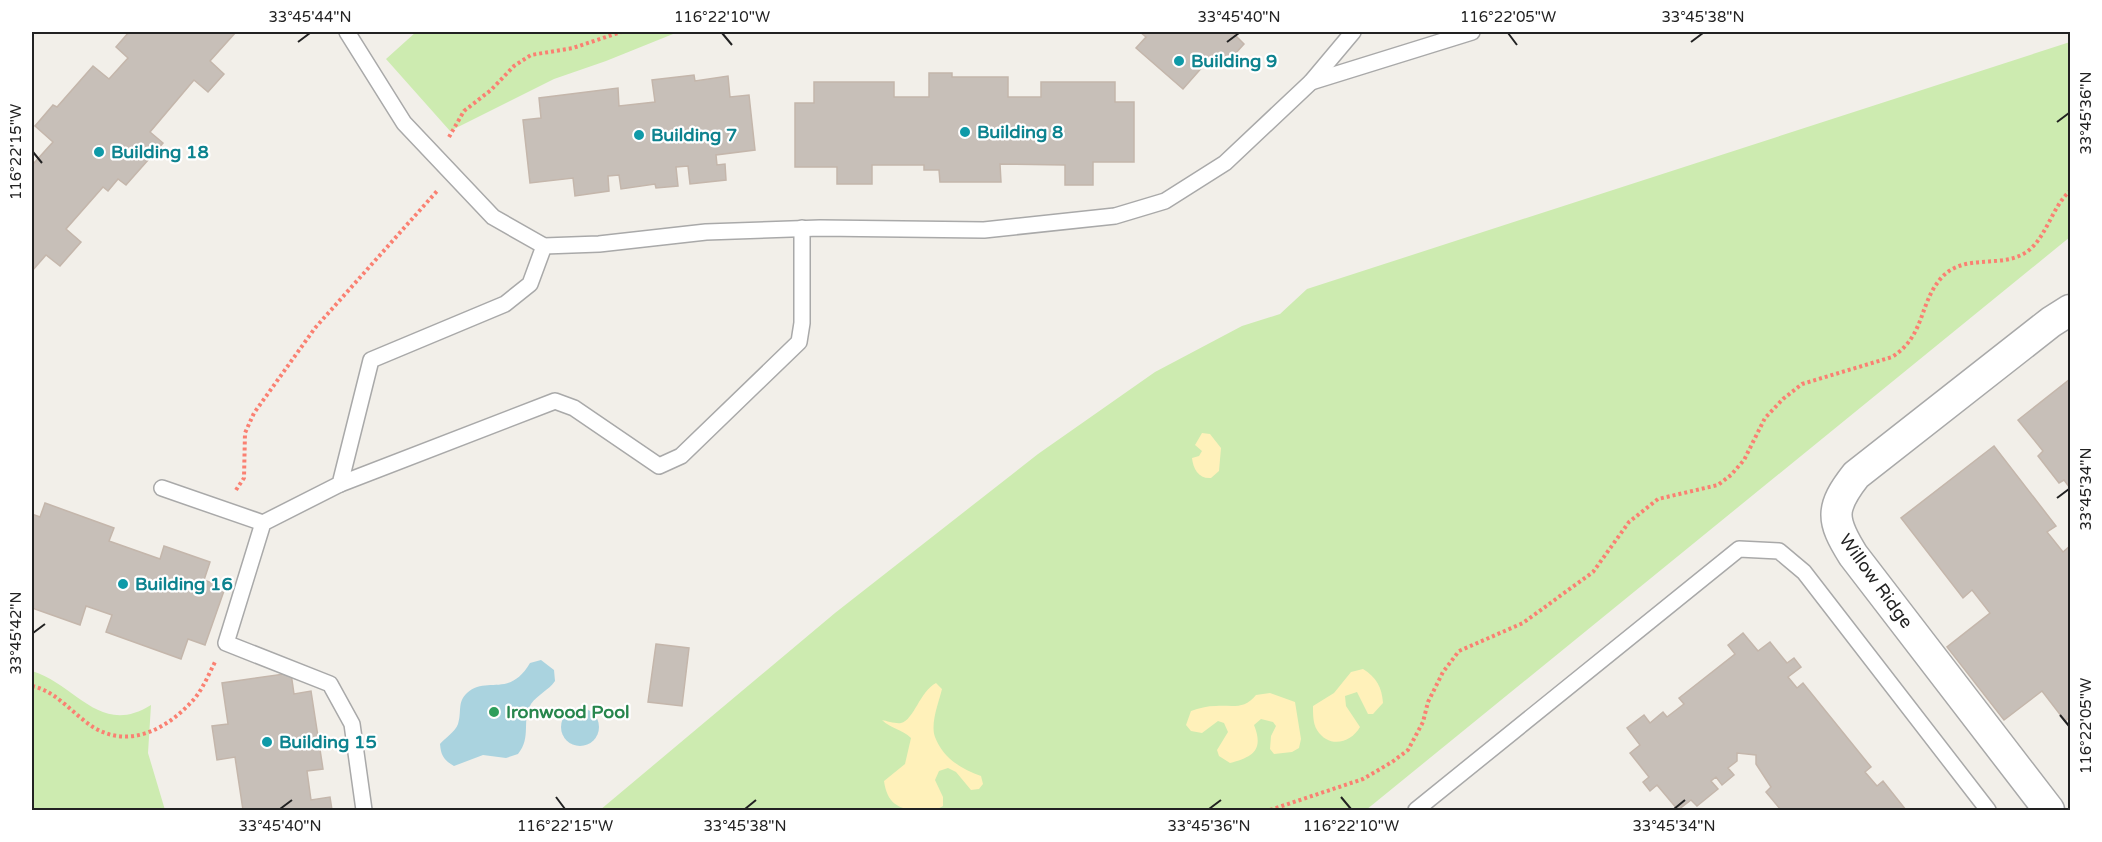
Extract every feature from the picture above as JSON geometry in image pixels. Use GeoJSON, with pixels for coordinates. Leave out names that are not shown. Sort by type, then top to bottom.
{"type":"FeatureCollection","features":[{"type":"Feature","properties":{"kind":"street","name":"Willow Ridge"},"geometry":{"type":"LineString","coordinates":[[2049,810],[1853,555],[1839,531],[1835,513],[1841,494],[1856,475],[2051,322],[2070,310]]}},
{"type":"Feature","properties":{"kind":"lane"},"geometry":{"type":"LineString","coordinates":[[347,32],[404,123],[493,217],[544,246],[599,244],[706,232],[802,228],[984,230],[1115,216],[1165,201],[1225,163],[1311,82],[1353,32]]}},
{"type":"Feature","properties":{"kind":"lane"},"geometry":{"type":"LineString","coordinates":[[1311,82],[1472,32]]}},
{"type":"Feature","properties":{"kind":"lane"},"geometry":{"type":"LineString","coordinates":[[364,810],[352,724],[330,684],[226,643],[263,523],[340,484],[555,401],[574,408],[659,466],[681,456],[799,342],[802,323],[802,228]]}},
{"type":"Feature","properties":{"kind":"lane"},"geometry":{"type":"LineString","coordinates":[[340,484],[371,360],[505,304],[530,284],[544,246]]}},
{"type":"Feature","properties":{"kind":"lane"},"geometry":{"type":"LineString","coordinates":[[162,488],[263,523]]}},
{"type":"Feature","properties":{"kind":"lane"},"geometry":{"type":"LineString","coordinates":[[1416,810],[1739,549],[1779,551],[1804,572],[1988,810]]}},
{"type":"Feature","properties":{"kind":"path"},"geometry":{"type":"LineString","coordinates":[[243,516],[235,489],[244,478],[245,433],[254,413],[322,320],[440,188],[450,131],[464,111],[491,90],[514,66],[531,55],[573,48],[621,32]]}},
{"type":"Feature","properties":{"kind":"path"},"geometry":{"type":"LineString","coordinates":[[1270,810],[1363,779],[1408,750],[1423,722],[1428,702],[1443,672],[1459,651],[1523,623],[1593,572],[1629,522],[1658,499],[1718,485],[1731,475],[1744,460],[1764,418],[1802,384],[1892,357],[1904,349],[1913,338],[1931,294],[1942,277],[1960,264],[2009,260],[2028,250],[2070,191]]}},
{"type":"Feature","properties":{"kind":"path"},"geometry":{"type":"LineString","coordinates":[[32,686],[67,705],[103,732],[113,736],[136,737],[163,728],[195,698],[226,643]]}},
{"type":"Feature","properties":{"kind":"green space"},"geometry":{"type":"Polygon","coordinates":[[[416,32],[678,32],[554,79],[450,131],[386,59],[416,32]]]}},
{"type":"Feature","properties":{"kind":"green space"},"geometry":{"type":"Polygon","coordinates":[[[2070,42],[2070,237],[1366,810],[600,810],[835,613],[1038,454],[1155,372],[1242,326],[1280,314],[1307,289],[2070,42]]]}},
{"type":"Feature","properties":{"kind":"green space"},"geometry":{"type":"Polygon","coordinates":[[[32,671],[48,678],[103,712],[117,715],[133,713],[151,705],[148,753],[165,810],[32,810],[32,671]]]}},
{"type":"Feature","properties":{"kind":"sand"},"geometry":{"type":"Polygon","coordinates":[[[1202,433],[1210,434],[1221,448],[1219,471],[1211,478],[1200,475],[1195,469],[1192,458],[1199,456],[1202,451],[1195,445],[1202,433]]]}},
{"type":"Feature","properties":{"kind":"sand"},"geometry":{"type":"Polygon","coordinates":[[[1363,669],[1378,683],[1383,703],[1373,714],[1368,714],[1357,692],[1345,696],[1346,706],[1360,727],[1346,740],[1334,742],[1328,740],[1316,728],[1313,706],[1334,693],[1351,672],[1363,669]]]}},
{"type":"Feature","properties":{"kind":"sand"},"geometry":{"type":"Polygon","coordinates":[[[936,683],[942,689],[934,719],[934,731],[938,744],[948,757],[960,766],[981,776],[983,784],[979,789],[971,790],[956,772],[948,768],[939,771],[935,780],[943,797],[943,806],[932,810],[906,809],[891,800],[884,781],[905,764],[911,738],[882,720],[894,723],[906,721],[926,692],[936,683]]]}},
{"type":"Feature","properties":{"kind":"sand"},"geometry":{"type":"Polygon","coordinates":[[[1270,693],[1295,702],[1301,739],[1299,748],[1292,752],[1274,754],[1270,749],[1271,736],[1276,726],[1273,722],[1261,719],[1254,725],[1258,741],[1254,751],[1245,758],[1230,763],[1219,756],[1217,750],[1228,732],[1224,723],[1218,721],[1202,733],[1191,731],[1186,725],[1191,711],[1209,706],[1243,705],[1256,695],[1270,693]]]}},
{"type":"Feature","properties":{"kind":"water","name":"Ironwood Pool"},"geometry":{"type":"Polygon","coordinates":[[[541,660],[554,670],[555,681],[531,704],[528,710],[525,741],[518,754],[506,758],[483,755],[454,766],[445,760],[440,744],[457,727],[464,696],[474,688],[506,684],[522,674],[530,663],[541,660]]]}},
{"type":"Feature","properties":{"kind":"water"},"geometry":{"type":"Polygon","coordinates":[[[580,708],[594,713],[599,727],[594,741],[580,746],[566,741],[561,727],[566,713],[580,708]]]}},
{"type":"Feature","properties":{"kind":"building","name":"Building 18"},"geometry":{"type":"Polygon","coordinates":[[[129,32],[236,32],[210,61],[224,74],[208,92],[194,80],[150,132],[163,143],[126,185],[118,179],[108,191],[103,187],[66,229],[81,242],[60,266],[46,255],[32,271],[32,162],[34,163],[53,142],[35,126],[53,105],[57,107],[93,66],[109,79],[128,58],[116,47],[129,32]]]}},
{"type":"Feature","properties":{"kind":"building","name":"Building 9"},"geometry":{"type":"Polygon","coordinates":[[[1140,32],[1232,32],[1244,44],[1224,66],[1212,56],[1183,89],[1136,48],[1146,37],[1140,32]]]}},
{"type":"Feature","properties":{"kind":"building","name":"Building 8"},"geometry":{"type":"Polygon","coordinates":[[[929,73],[952,73],[952,77],[1008,77],[1008,97],[1041,97],[1041,82],[1115,82],[1115,102],[1134,102],[1134,162],[1093,162],[1093,185],[1065,185],[1065,165],[1000,164],[1001,182],[940,182],[939,170],[924,170],[924,165],[872,165],[872,184],[837,184],[837,167],[795,167],[795,103],[814,103],[814,82],[894,82],[894,97],[929,97],[929,73]]]}},
{"type":"Feature","properties":{"kind":"building","name":"Building 7"},"geometry":{"type":"Polygon","coordinates":[[[694,75],[695,81],[728,76],[730,97],[749,95],[755,150],[716,155],[717,165],[725,164],[726,180],[690,184],[688,166],[676,167],[678,186],[656,188],[655,184],[621,189],[619,175],[608,176],[609,191],[575,196],[573,178],[530,183],[523,120],[541,118],[539,98],[618,88],[619,106],[655,102],[652,80],[694,75]]]}},
{"type":"Feature","properties":{"kind":"building"},"geometry":{"type":"Polygon","coordinates":[[[2070,379],[2070,488],[2064,480],[2059,483],[2038,456],[2043,451],[2018,420],[2070,379]]]}},
{"type":"Feature","properties":{"kind":"building"},"geometry":{"type":"Polygon","coordinates":[[[1994,446],[2056,526],[2047,532],[2063,552],[2070,546],[2070,717],[2065,721],[2042,691],[2004,720],[1947,647],[1990,613],[1972,590],[1963,598],[1901,518],[1994,446]]]}},
{"type":"Feature","properties":{"kind":"building","name":"Building 16"},"geometry":{"type":"Polygon","coordinates":[[[45,503],[114,528],[109,541],[160,559],[164,546],[210,562],[204,580],[225,588],[205,645],[188,639],[181,659],[106,632],[112,615],[86,606],[80,625],[32,608],[32,514],[40,517],[45,503]]]}},
{"type":"Feature","properties":{"kind":"building"},"geometry":{"type":"Polygon","coordinates":[[[1743,633],[1758,651],[1770,642],[1787,663],[1794,658],[1801,667],[1788,677],[1797,688],[1803,683],[1871,767],[1865,772],[1877,786],[1883,781],[1906,810],[1781,810],[1766,792],[1771,787],[1756,764],[1756,755],[1737,753],[1737,761],[1728,768],[1734,775],[1722,785],[1716,777],[1711,781],[1718,789],[1697,806],[1691,800],[1678,810],[1657,785],[1650,791],[1643,782],[1649,777],[1630,753],[1640,745],[1627,728],[1644,715],[1650,723],[1663,712],[1667,717],[1684,704],[1679,698],[1735,654],[1728,645],[1743,633]]]}},
{"type":"Feature","properties":{"kind":"building"},"geometry":{"type":"Polygon","coordinates":[[[656,644],[689,648],[682,706],[648,702],[656,644]]]}},
{"type":"Feature","properties":{"kind":"building","name":"Building 15"},"geometry":{"type":"Polygon","coordinates":[[[291,673],[294,694],[311,691],[323,769],[307,771],[311,800],[330,797],[332,810],[243,810],[235,757],[217,760],[212,726],[228,724],[222,683],[291,673]]]}},
{"type":"Feature","properties":{"kind":"place","name":"Building 9"},"geometry":{"type":"Point","coordinates":[1179,61]}},
{"type":"Feature","properties":{"kind":"place","name":"Building 8"},"geometry":{"type":"Point","coordinates":[965,132]}},
{"type":"Feature","properties":{"kind":"place","name":"Building 7"},"geometry":{"type":"Point","coordinates":[639,135]}},
{"type":"Feature","properties":{"kind":"place","name":"Building 18"},"geometry":{"type":"Point","coordinates":[99,152]}},
{"type":"Feature","properties":{"kind":"place","name":"Building 16"},"geometry":{"type":"Point","coordinates":[123,584]}},
{"type":"Feature","properties":{"kind":"place","name":"Ironwood Pool"},"geometry":{"type":"Point","coordinates":[494,712]}},
{"type":"Feature","properties":{"kind":"place","name":"Building 15"},"geometry":{"type":"Point","coordinates":[267,742]}}]}
